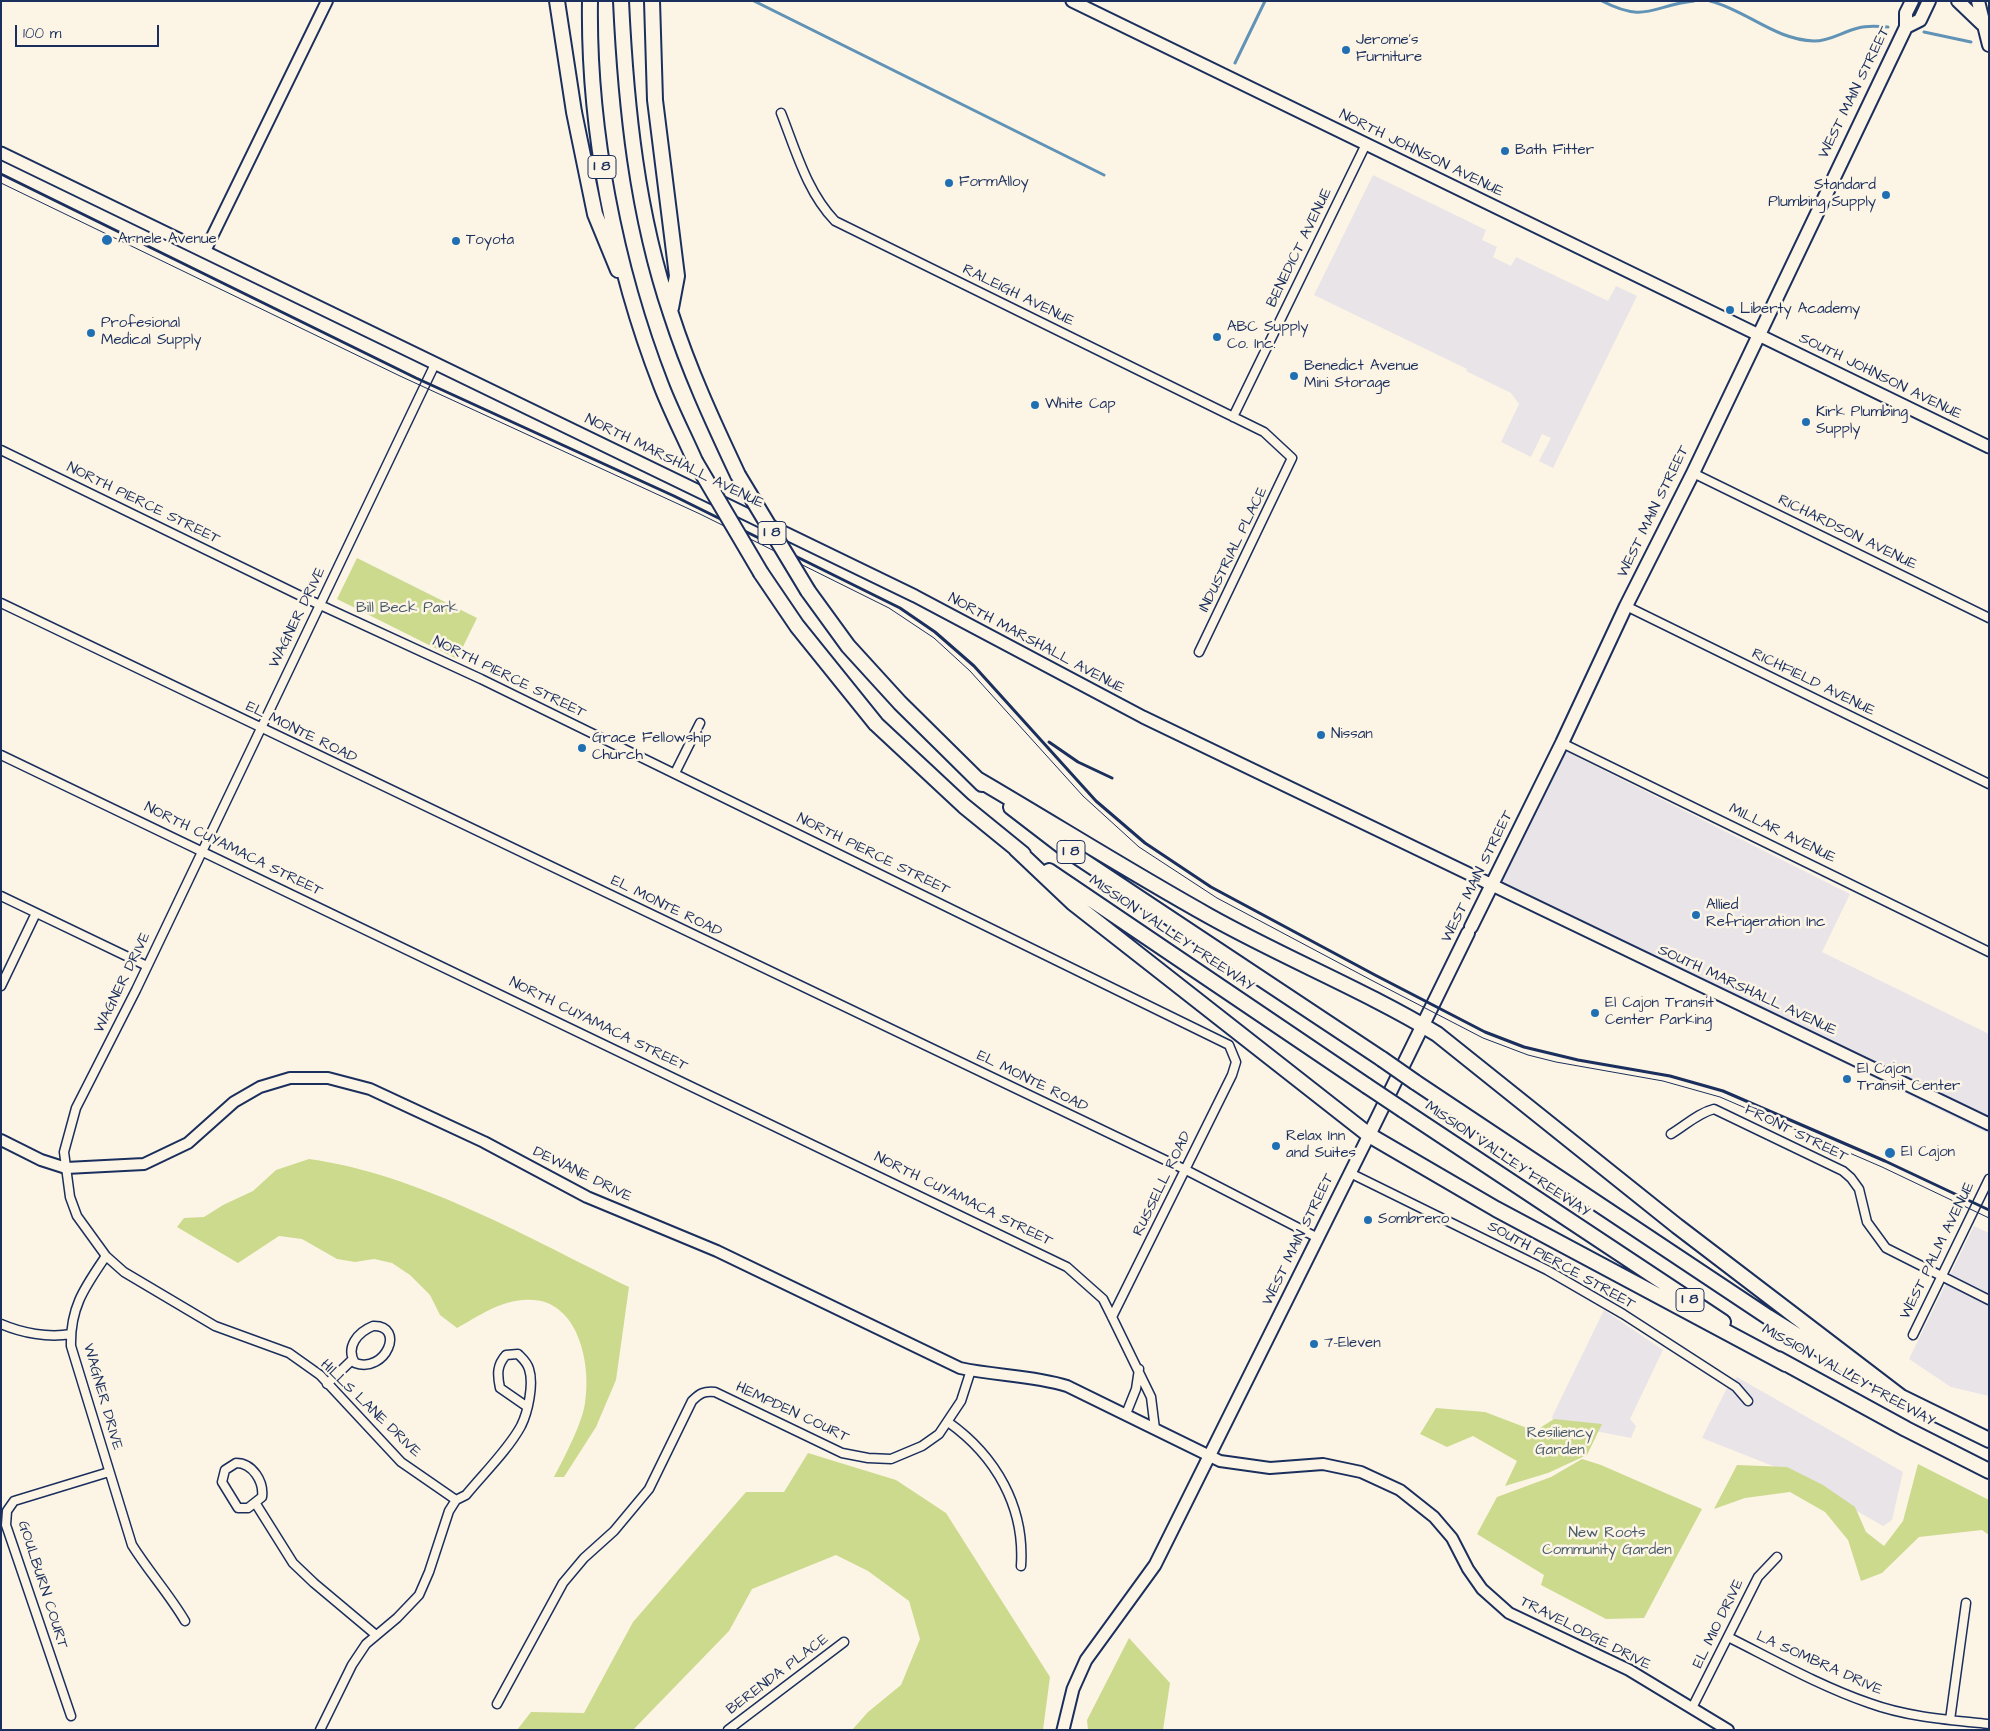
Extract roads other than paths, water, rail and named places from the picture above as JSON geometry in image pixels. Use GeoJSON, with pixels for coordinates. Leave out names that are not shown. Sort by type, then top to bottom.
{"type":"FeatureCollection","features":[{"type":"Feature","properties":{"kind":"highway"},"geometry":{"type":"LineString","coordinates":[[557,1],[574,112],[595,214],[642,327]]}},
{"type":"Feature","properties":{"kind":"highway","name":"MISSION VALLEY FREEWAY"},"geometry":{"type":"LineString","coordinates":[[590,1],[592,74],[602,165],[625,272],[661,385],[695,461],[761,573],[797,626],[876,724],[950,793],[1016,849],[1367,1086],[1786,1364],[1906,1429],[1989,1471]]}},
{"type":"Feature","properties":{"kind":"highway","name":"MISSION VALLEY FREEWAY"},"geometry":{"type":"LineString","coordinates":[[621,1],[632,137],[652,249],[670,314],[700,394],[738,475],[808,591],[855,653],[900,704],[977,779],[1067,850],[1768,1318],[1901,1397],[1989,1440]]}},
{"type":"Feature","properties":{"kind":"highway"},"geometry":{"type":"LineString","coordinates":[[652,1],[655,100],[677,276],[670,314]]}},
{"type":"Feature","properties":{"kind":"highway"},"geometry":{"type":"LineString","coordinates":[[977,779],[1209,916],[1302,966],[1403,1013],[1437,1034],[1677,1226],[1901,1397]]}},
{"type":"Feature","properties":{"kind":"highway"},"geometry":{"type":"LineString","coordinates":[[1016,849],[1073,903],[1370,1135],[1496,1209],[1786,1364]]}},
{"type":"Feature","properties":{"kind":"main road","name":"NORTH JOHNSON AVENUE"},"geometry":{"type":"LineString","coordinates":[[1072,1],[1757,334]]}},
{"type":"Feature","properties":{"kind":"main road","name":"WEST MAIN STREET"},"geometry":{"type":"LineString","coordinates":[[1063,1730],[1073,1689],[1086,1660],[1155,1565],[1370,1135],[1562,743],[1626,606],[1693,473],[1757,334],[1906,27],[1906,13],[1912,1]]}},
{"type":"Feature","properties":{"kind":"main road","name":"WEST MAIN STREET"},"geometry":{"type":"LineString","coordinates":[[1906,27],[1920,20],[1930,1]]}},
{"type":"Feature","properties":{"kind":"main road"},"geometry":{"type":"LineString","coordinates":[[1958,1],[1982,25]]}},
{"type":"Feature","properties":{"kind":"main road"},"geometry":{"type":"LineString","coordinates":[[1978,1],[1982,25],[1989,45]]}},
{"type":"Feature","properties":{"kind":"main road","name":"NORTH MARSHALL AVENUE"},"geometry":{"type":"LineString","coordinates":[[1,153],[915,596],[1143,717],[1492,884]]}},
{"type":"Feature","properties":{"kind":"main road","name":"SOUTH JOHNSON AVENUE"},"geometry":{"type":"LineString","coordinates":[[1757,334],[1989,447]]}},
{"type":"Feature","properties":{"kind":"main road","name":"SOUTH MARSHALL AVENUE"},"geometry":{"type":"LineString","coordinates":[[1492,884],[1989,1124]]}},
{"type":"Feature","properties":{"kind":"street"},"geometry":{"type":"LineString","coordinates":[[205,251],[327,1]]}},
{"type":"Feature","properties":{"kind":"street","name":"RALEIGH AVENUE"},"geometry":{"type":"LineString","coordinates":[[781,113],[820,206],[835,221],[1264,432],[1292,458]]}},
{"type":"Feature","properties":{"kind":"street","name":"BENEDICT AVENUE"},"geometry":{"type":"LineString","coordinates":[[1233,417],[1366,144]]}},
{"type":"Feature","properties":{"kind":"street","name":"WAGNER DRIVE"},"geometry":{"type":"LineString","coordinates":[[185,1621],[171,1596],[148,1570],[132,1545],[71,1346],[73,1314],[79,1296],[106,1256],[77,1216],[70,1197],[64,1152],[76,1108],[147,966],[435,364]]}},
{"type":"Feature","properties":{"kind":"street","name":"NORTH PIERCE STREET"},"geometry":{"type":"LineString","coordinates":[[1,450],[675,774],[1228,1045],[1236,1062]]}},
{"type":"Feature","properties":{"kind":"street","name":"INDUSTRIAL PLACE"},"geometry":{"type":"LineString","coordinates":[[1199,652],[1284,479],[1292,458]]}},
{"type":"Feature","properties":{"kind":"street","name":"RICHARDSON AVENUE"},"geometry":{"type":"LineString","coordinates":[[1693,473],[1989,618]]}},
{"type":"Feature","properties":{"kind":"street","name":"EL MONTE ROAD"},"geometry":{"type":"LineString","coordinates":[[1,603],[260,729],[1186,1170],[1318,1238]]}},
{"type":"Feature","properties":{"kind":"street","name":"RICHFIELD AVENUE"},"geometry":{"type":"LineString","coordinates":[[1626,606],[1989,784]]}},
{"type":"Feature","properties":{"kind":"street"},"geometry":{"type":"LineString","coordinates":[[675,774],[700,723]]}},
{"type":"Feature","properties":{"kind":"street","name":"MILLAR AVENUE"},"geometry":{"type":"LineString","coordinates":[[1562,743],[1989,952]]}},
{"type":"Feature","properties":{"kind":"street","name":"NORTH CUYAMACA STREET"},"geometry":{"type":"LineString","coordinates":[[1,755],[1067,1267],[1102,1299],[1112,1317],[1139,1369],[1150,1397],[1155,1429]]}},
{"type":"Feature","properties":{"kind":"street"},"geometry":{"type":"LineString","coordinates":[[1,896],[147,966]]}},
{"type":"Feature","properties":{"kind":"street"},"geometry":{"type":"LineString","coordinates":[[1,986],[36,913]]}},
{"type":"Feature","properties":{"kind":"street","name":"RUSSELL ROAD"},"geometry":{"type":"LineString","coordinates":[[1112,1317],[1186,1170],[1232,1075],[1236,1062]]}},
{"type":"Feature","properties":{"kind":"street","name":"DEWANE DRIVE"},"geometry":{"type":"LineString","coordinates":[[1,1140],[41,1160],[66,1168],[132,1166],[150,1162],[188,1143],[230,1106],[252,1091],[290,1078],[328,1078],[370,1089],[484,1142],[587,1196],[717,1251],[935,1356],[971,1370],[991,1374],[1042,1378],[1067,1386],[1155,1429]]}},
{"type":"Feature","properties":{"kind":"street","name":"FRONT STREET"},"geometry":{"type":"LineString","coordinates":[[1671,1134],[1691,1122],[1701,1112],[1714,1109],[1843,1171],[1859,1189],[1867,1222],[1886,1248],[1989,1300]]}},
{"type":"Feature","properties":{"kind":"street","name":"SOUTH PIERCE STREET"},"geometry":{"type":"LineString","coordinates":[[1350,1173],[1562,1279],[1623,1314],[1736,1387],[1748,1401]]}},
{"type":"Feature","properties":{"kind":"street","name":"WEST PALM AVENUE"},"geometry":{"type":"LineString","coordinates":[[1913,1335],[1989,1180]]}},
{"type":"Feature","properties":{"kind":"street","name":"HILLS LANE DRIVE"},"geometry":{"type":"LineString","coordinates":[[106,1256],[124,1272],[202,1319],[289,1353],[320,1375],[401,1462],[456,1500]]}},
{"type":"Feature","properties":{"kind":"street"},"geometry":{"type":"LineString","coordinates":[[1,1324],[14,1330],[56,1336],[71,1334]]}},
{"type":"Feature","properties":{"kind":"street"},"geometry":{"type":"LineString","coordinates":[[380,1327],[387,1331],[390,1338],[390,1346],[378,1360],[365,1365],[355,1363],[353,1359],[351,1351],[353,1342],[369,1328],[380,1327]]}},
{"type":"Feature","properties":{"kind":"street"},"geometry":{"type":"LineString","coordinates":[[320,1730],[352,1665],[366,1644],[397,1618],[419,1595],[429,1572],[448,1512],[456,1500],[466,1496],[521,1424],[526,1406],[531,1382],[530,1370],[527,1363],[518,1354],[506,1355],[499,1363],[498,1376],[500,1388],[526,1406]]}},
{"type":"Feature","properties":{"kind":"street"},"geometry":{"type":"LineString","coordinates":[[327,1384],[353,1359]]}},
{"type":"Feature","properties":{"kind":"street"},"geometry":{"type":"LineString","coordinates":[[1126,1414],[1136,1389],[1139,1369]]}},
{"type":"Feature","properties":{"kind":"street","name":"HEMPDEN COURT"},"geometry":{"type":"LineString","coordinates":[[497,1704],[563,1583],[584,1558],[614,1531],[649,1489],[692,1401],[704,1391],[715,1392],[842,1453],[868,1458],[891,1458],[904,1455],[939,1434],[961,1401],[971,1370]]}},
{"type":"Feature","properties":{"kind":"street"},"geometry":{"type":"LineString","coordinates":[[948,1422],[969,1437],[995,1467],[1006,1486],[1020,1525],[1022,1545],[1021,1566]]}},
{"type":"Feature","properties":{"kind":"street"},"geometry":{"type":"LineString","coordinates":[[1155,1429],[1208,1457]]}},
{"type":"Feature","properties":{"kind":"street","name":"TRAVELODGE DRIVE"},"geometry":{"type":"LineString","coordinates":[[1208,1457],[1220,1461],[1270,1468],[1323,1464],[1361,1472],[1400,1490],[1434,1517],[1452,1538],[1468,1569],[1482,1589],[1509,1613],[1629,1670],[1728,1730]]}},
{"type":"Feature","properties":{"kind":"street"},"geometry":{"type":"LineString","coordinates":[[236,1463],[248,1465],[262,1482],[262,1497],[256,1504],[248,1508],[238,1508],[222,1482],[225,1470],[236,1463]]}},
{"type":"Feature","properties":{"kind":"street","name":"GOULBURN COURT"},"geometry":{"type":"LineString","coordinates":[[71,1716],[6,1525],[7,1510],[14,1501],[110,1472]]}},
{"type":"Feature","properties":{"kind":"street"},"geometry":{"type":"LineString","coordinates":[[256,1504],[294,1563],[314,1583],[376,1635]]}},
{"type":"Feature","properties":{"kind":"street","name":"EL MIO DRIVE"},"geometry":{"type":"LineString","coordinates":[[1692,1708],[1758,1577],[1777,1557]]}},
{"type":"Feature","properties":{"kind":"street"},"geometry":{"type":"LineString","coordinates":[[1950,1720],[1966,1603]]}},
{"type":"Feature","properties":{"kind":"street","name":"LA SOMBRA DRIVE"},"geometry":{"type":"LineString","coordinates":[[1728,1637],[1800,1673],[1870,1704],[1913,1715],[1989,1724]]}},
{"type":"Feature","properties":{"kind":"street","name":"BERENDA PLACE"},"geometry":{"type":"LineString","coordinates":[[728,1730],[844,1642]]}},
{"type":"Feature","properties":{"kind":"waterway"},"geometry":{"type":"LineString","coordinates":[[754,1],[1104,175]]}},
{"type":"Feature","properties":{"kind":"waterway"},"geometry":{"type":"LineString","coordinates":[[1235,63],[1265,1]]}},
{"type":"Feature","properties":{"kind":"waterway"},"geometry":{"type":"LineString","coordinates":[[1602,1],[1617,8],[1640,12],[1694,1]]}},
{"type":"Feature","properties":{"kind":"waterway"},"geometry":{"type":"LineString","coordinates":[[1710,1],[1723,5],[1786,36],[1800,39],[1820,41],[1862,27],[1888,27]]}},
{"type":"Feature","properties":{"kind":"waterway"},"geometry":{"type":"LineString","coordinates":[[1924,32],[1971,42]]}},
{"type":"Feature","properties":{"kind":"tram line"},"geometry":{"type":"LineString","coordinates":[[1,183],[400,376],[700,514],[889,608],[934,638],[970,671],[1083,796],[1139,847],[1217,898],[1373,981],[1483,1038],[1528,1055],[1556,1062],[1663,1081],[1720,1097],[1882,1167],[1989,1218]]}},
{"type":"Feature","properties":{"kind":"railway"},"geometry":{"type":"LineString","coordinates":[[1,174],[416,378],[674,496],[900,608],[935,632],[974,666],[1096,801],[1145,843],[1211,887],[1375,975],[1485,1032],[1524,1047],[1578,1060],[1670,1076],[1723,1091],[1885,1161],[1989,1210]]}},
{"type":"Feature","properties":{"kind":"railway"},"geometry":{"type":"LineString","coordinates":[[1049,742],[1078,762],[1112,778]]}},
{"type":"Feature","properties":{"kind":"place","name":"Jerome's Furniture"},"geometry":{"type":"Point","coordinates":[1346,50]}},
{"type":"Feature","properties":{"kind":"place","name":"Bath Fitter"},"geometry":{"type":"Point","coordinates":[1505,151]}},
{"type":"Feature","properties":{"kind":"place","name":"FormAlloy"},"geometry":{"type":"Point","coordinates":[949,183]}},
{"type":"Feature","properties":{"kind":"place","name":"Standard Plumbing Supply"},"geometry":{"type":"Point","coordinates":[1886,195]}},
{"type":"Feature","properties":{"kind":"place","name":"Arnele Avenue"},"geometry":{"type":"Point","coordinates":[107,240]}},
{"type":"Feature","properties":{"kind":"place","name":"Toyota"},"geometry":{"type":"Point","coordinates":[456,241]}},
{"type":"Feature","properties":{"kind":"place","name":"Liberty Academy"},"geometry":{"type":"Point","coordinates":[1730,310]}},
{"type":"Feature","properties":{"kind":"place","name":"Profesional Medical Supply"},"geometry":{"type":"Point","coordinates":[91,333]}},
{"type":"Feature","properties":{"kind":"place","name":"ABC Supply Co. Inc."},"geometry":{"type":"Point","coordinates":[1217,337]}},
{"type":"Feature","properties":{"kind":"place","name":"Benedict Avenue Mini Storage"},"geometry":{"type":"Point","coordinates":[1294,376]}},
{"type":"Feature","properties":{"kind":"place","name":"White Cap"},"geometry":{"type":"Point","coordinates":[1035,405]}},
{"type":"Feature","properties":{"kind":"place","name":"Kirk Plumbing Supply"},"geometry":{"type":"Point","coordinates":[1806,422]}},
{"type":"Feature","properties":{"kind":"place","name":"Nissan"},"geometry":{"type":"Point","coordinates":[1321,735]}},
{"type":"Feature","properties":{"kind":"place","name":"Grace Fellowship Church"},"geometry":{"type":"Point","coordinates":[582,748]}},
{"type":"Feature","properties":{"kind":"place","name":"Allied Refrigeration Inc"},"geometry":{"type":"Point","coordinates":[1696,915]}},
{"type":"Feature","properties":{"kind":"place","name":"El Cajon Transit Center Parking"},"geometry":{"type":"Point","coordinates":[1595,1013]}},
{"type":"Feature","properties":{"kind":"place","name":"El Cajon Transit Center"},"geometry":{"type":"Point","coordinates":[1847,1079]}},
{"type":"Feature","properties":{"kind":"place","name":"Relax Inn and Suites"},"geometry":{"type":"Point","coordinates":[1276,1146]}},
{"type":"Feature","properties":{"kind":"place","name":"El Cajon"},"geometry":{"type":"Point","coordinates":[1890,1153]}},
{"type":"Feature","properties":{"kind":"place","name":"Sombrero"},"geometry":{"type":"Point","coordinates":[1368,1220]}},
{"type":"Feature","properties":{"kind":"place","name":"7-Eleven"},"geometry":{"type":"Point","coordinates":[1314,1344]}},
{"type":"Feature","properties":{"kind":"park label","name":"Bill Beck Park"},"geometry":{"type":"Point","coordinates":[407,609]}},
{"type":"Feature","properties":{"kind":"park label","name":"Resiliency Garden"},"geometry":{"type":"Point","coordinates":[1560,1442]}},
{"type":"Feature","properties":{"kind":"park label","name":"New Roots Community Garden"},"geometry":{"type":"Point","coordinates":[1607,1542]}}]}
